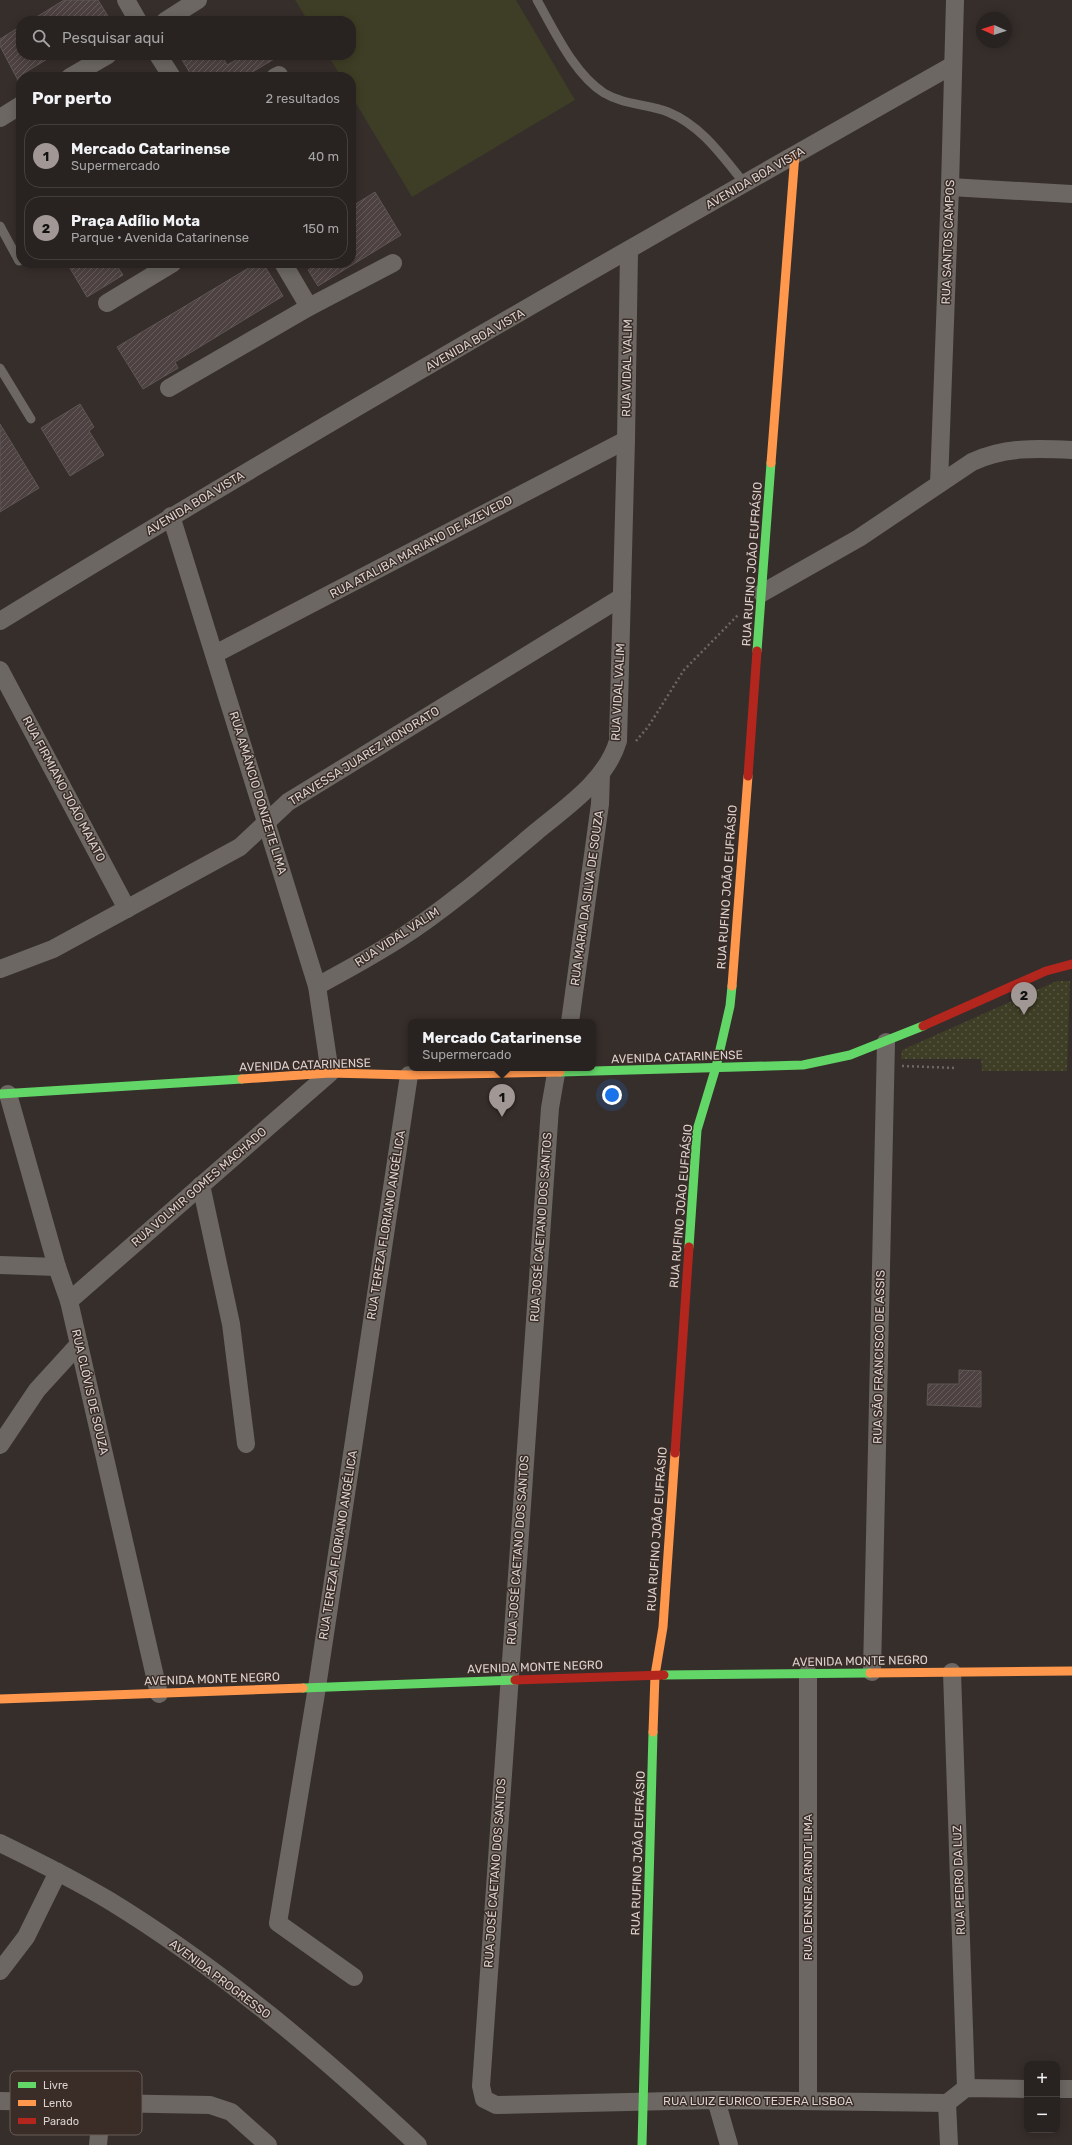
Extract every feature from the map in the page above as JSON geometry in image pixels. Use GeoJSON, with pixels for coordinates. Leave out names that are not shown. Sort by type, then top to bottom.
{"type":"FeatureCollection","features":[{"type":"Feature","properties":{"kind":"street"},"geometry":{"type":"LineString","coordinates":[[126,0],[135,16]]}},
{"type":"Feature","properties":{"kind":"street"},"geometry":{"type":"LineString","coordinates":[[173,16],[198,0]]}},
{"type":"Feature","properties":{"kind":"street","name":"RUA SANTOS CAMPOS"},"geometry":{"type":"LineString","coordinates":[[939,484],[955,0]]}},
{"type":"Feature","properties":{"kind":"street"},"geometry":{"type":"LineString","coordinates":[[79,72],[99,60]]}},
{"type":"Feature","properties":{"kind":"street"},"geometry":{"type":"LineString","coordinates":[[161,60],[169,72]]}},
{"type":"Feature","properties":{"kind":"street","name":"AVENIDA BOA VISTA"},"geometry":{"type":"LineString","coordinates":[[0,622],[171,516],[628,250],[953,65]]}},
{"type":"Feature","properties":{"kind":"street"},"geometry":{"type":"LineString","coordinates":[[0,118],[16,109]]}},
{"type":"Feature","properties":{"kind":"street","name":"RUA RUFINO JOÃO EUFRÁSIO"},"geometry":{"type":"LineString","coordinates":[[642,2145],[655,1675],[663,1627],[697,1130],[716,1067],[730,1006],[795,154]]}},
{"type":"Feature","properties":{"kind":"street"},"geometry":{"type":"LineString","coordinates":[[950,187],[1072,194]]}},
{"type":"Feature","properties":{"kind":"street","name":"RUA VIDAL VALIM"},"geometry":{"type":"LineString","coordinates":[[317,986],[389,945],[438,911],[558,814],[601,774],[614,754],[618,741],[622,597],[626,440],[628,250]]}},
{"type":"Feature","properties":{"kind":"street"},"geometry":{"type":"LineString","coordinates":[[169,388],[309,307],[393,263]]}},
{"type":"Feature","properties":{"kind":"street"},"geometry":{"type":"LineString","coordinates":[[107,303],[165,268]]}},
{"type":"Feature","properties":{"kind":"street"},"geometry":{"type":"LineString","coordinates":[[286,268],[309,307]]}},
{"type":"Feature","properties":{"kind":"street","name":"RUA ATALIBA MARIANO DE AZEVEDO"},"geometry":{"type":"LineString","coordinates":[[215,654],[626,440]]}},
{"type":"Feature","properties":{"kind":"street"},"geometry":{"type":"LineString","coordinates":[[762,593],[859,538],[972,462],[989,454],[1018,449],[1072,450]]}},
{"type":"Feature","properties":{"kind":"street","name":"RUA AMÂNCIO DONIZETE LIMA"},"geometry":{"type":"LineString","coordinates":[[171,516],[317,986],[330,1073]]}},
{"type":"Feature","properties":{"kind":"street","name":"TRAVESSA JUAREZ HONORATO"},"geometry":{"type":"LineString","coordinates":[[0,969],[53,949],[240,847],[288,802],[622,597]]}},
{"type":"Feature","properties":{"kind":"street","name":"RUA FIRMIANO JOÃO MAIATO"},"geometry":{"type":"LineString","coordinates":[[0,670],[127,909]]}},
{"type":"Feature","properties":{"kind":"street","name":"RUA MARIA DA SILVA DE SOUZA"},"geometry":{"type":"LineString","coordinates":[[570,1019],[600,804],[601,774]]}},
{"type":"Feature","properties":{"kind":"street","name":"AVENIDA CATARINENSE"},"geometry":{"type":"LineString","coordinates":[[596,1069],[771,1067],[827,1061],[886,1042],[1046,971],[1072,964]]}},
{"type":"Feature","properties":{"kind":"street","name":"RUA SÃO FRANCISCO DE ASSIS"},"geometry":{"type":"LineString","coordinates":[[872,1672],[886,1042]]}},
{"type":"Feature","properties":{"kind":"street","name":"AVENIDA CATARINENSE"},"geometry":{"type":"LineString","coordinates":[[4,1094],[330,1073],[409,1075],[527,1071]]}},
{"type":"Feature","properties":{"kind":"street","name":"RUA JOSÉ CAETANO DOS SANTOS"},"geometry":{"type":"LineString","coordinates":[[484,2099],[481,2086],[508,1680],[550,1108],[556,1071]]}},
{"type":"Feature","properties":{"kind":"street","name":"RUA VOLMIR GOMES MACHADO"},"geometry":{"type":"LineString","coordinates":[[69,1301],[330,1073]]}},
{"type":"Feature","properties":{"kind":"street","name":"RUA TEREZA FLORIANO ANGÉLICA"},"geometry":{"type":"LineString","coordinates":[[354,1977],[278,1923],[317,1687],[409,1075]]}},
{"type":"Feature","properties":{"kind":"street","name":"RUA CLÓVIS DE SOUZA"},"geometry":{"type":"LineString","coordinates":[[4,1094],[57,1267],[69,1301],[158,1694]]}},
{"type":"Feature","properties":{"kind":"street"},"geometry":{"type":"LineString","coordinates":[[202,1185],[231,1324],[246,1444]]}},
{"type":"Feature","properties":{"kind":"street"},"geometry":{"type":"LineString","coordinates":[[0,1265],[57,1267]]}},
{"type":"Feature","properties":{"kind":"street"},"geometry":{"type":"LineString","coordinates":[[0,1446],[37,1390],[79,1344]]}},
{"type":"Feature","properties":{"kind":"street","name":"AVENIDA MONTE NEGRO"},"geometry":{"type":"LineString","coordinates":[[0,1699],[655,1675],[1072,1671]]}},
{"type":"Feature","properties":{"kind":"street","name":"RUA PEDRO DA LUZ"},"geometry":{"type":"LineString","coordinates":[[952,1672],[966,2088]]}},
{"type":"Feature","properties":{"kind":"street","name":"RUA DENNER ARNDT LIMA"},"geometry":{"type":"LineString","coordinates":[[808,1673],[808,2100]]}},
{"type":"Feature","properties":{"kind":"street","name":"AVENIDA PROGRESSO"},"geometry":{"type":"LineString","coordinates":[[0,1843],[58,1872],[110,1901],[170,1941],[226,1982],[357,2088],[418,2145]]}},
{"type":"Feature","properties":{"kind":"street"},"geometry":{"type":"LineString","coordinates":[[0,1972],[26,1937],[58,1872]]}},
{"type":"Feature","properties":{"kind":"street"},"geometry":{"type":"LineString","coordinates":[[949,2145],[948,2103],[966,2088],[1024,2089]]}},
{"type":"Feature","properties":{"kind":"street"},"geometry":{"type":"LineString","coordinates":[[1060,2089],[1072,2090]]}},
{"type":"Feature","properties":{"kind":"street","name":"RUA LUIZ EURICO TEJERA LISBOA"},"geometry":{"type":"LineString","coordinates":[[484,2099],[496,2105],[644,2100],[808,2100],[948,2103]]}},
{"type":"Feature","properties":{"kind":"street"},"geometry":{"type":"LineString","coordinates":[[716,2100],[729,2145]]}},
{"type":"Feature","properties":{"kind":"street"},"geometry":{"type":"LineString","coordinates":[[0,2101],[10,2101]]}},
{"type":"Feature","properties":{"kind":"street"},"geometry":{"type":"LineString","coordinates":[[142,2103],[196,2104],[222,2108],[241,2120],[268,2145]]}},
{"type":"Feature","properties":{"kind":"street"},"geometry":{"type":"LineString","coordinates":[[98,2145],[99,2135]]}},
{"type":"Feature","properties":{"kind":"lane"},"geometry":{"type":"LineString","coordinates":[[538,0],[564,48],[593,84],[610,96],[630,103],[667,112],[696,128],[711,142],[745,184]]}},
{"type":"Feature","properties":{"kind":"lane"},"geometry":{"type":"LineString","coordinates":[[0,226],[16,257]]}},
{"type":"Feature","properties":{"kind":"lane"},"geometry":{"type":"LineString","coordinates":[[0,368],[31,420]]}},
{"type":"Feature","properties":{"kind":"path"},"geometry":{"type":"LineString","coordinates":[[614,754],[633,745],[648,727],[684,670],[718,634],[762,593]]}},
{"type":"Feature","properties":{"kind":"path"},"geometry":{"type":"LineString","coordinates":[[886,1066],[957,1068]]}},
{"type":"Feature","properties":{"kind":"shaded area"},"geometry":{"type":"Polygon","coordinates":[[[295,0],[516,0],[575,100],[412,197],[356,103],[356,72],[338,72],[331,60],[356,60],[356,16],[305,16],[295,0]]]}},
{"type":"Feature","properties":{"kind":"shaded area"},"geometry":{"type":"Polygon","coordinates":[[[1057,981],[1070,981],[1067,1071],[982,1071],[981,1059],[901,1059],[902,1050],[1057,981]]]}},
{"type":"Feature","properties":{"kind":"building"},"geometry":{"type":"Polygon","coordinates":[[[64,0],[98,0],[108,16],[38,16],[64,0]]]}},
{"type":"Feature","properties":{"kind":"building"},"geometry":{"type":"Polygon","coordinates":[[[16,29],[16,60],[46,60],[26,72],[16,72],[16,76],[0,46],[0,39],[16,29]]]}},
{"type":"Feature","properties":{"kind":"building"},"geometry":{"type":"Polygon","coordinates":[[[182,60],[224,60],[227,65],[236,60],[273,60],[252,72],[189,72],[182,60]]]}},
{"type":"Feature","properties":{"kind":"building"},"geometry":{"type":"Polygon","coordinates":[[[375,192],[401,235],[356,263],[356,204],[375,192]]]}},
{"type":"Feature","properties":{"kind":"building"},"geometry":{"type":"Polygon","coordinates":[[[70,268],[118,268],[123,275],[87,297],[70,268]]]}},
{"type":"Feature","properties":{"kind":"building"},"geometry":{"type":"Polygon","coordinates":[[[249,268],[266,268],[283,296],[175,362],[178,368],[143,389],[117,347],[249,268]]]}},
{"type":"Feature","properties":{"kind":"building"},"geometry":{"type":"Polygon","coordinates":[[[311,268],[347,268],[318,286],[308,270],[311,268]]]}},
{"type":"Feature","properties":{"kind":"building"},"geometry":{"type":"Polygon","coordinates":[[[80,404],[94,427],[89,431],[104,455],[70,476],[41,428],[80,404]]]}},
{"type":"Feature","properties":{"kind":"building"},"geometry":{"type":"Polygon","coordinates":[[[0,424],[39,488],[0,512],[0,424]]]}},
{"type":"Feature","properties":{"kind":"building"},"geometry":{"type":"Polygon","coordinates":[[[959,1370],[981,1371],[981,1407],[927,1405],[928,1384],[959,1384],[959,1370]]]}},
{"type":"Feature","properties":{"kind":"traffic: fast"},"geometry":{"type":"LineString","coordinates":[[757,651],[771,463]]}},
{"type":"Feature","properties":{"kind":"traffic: fast"},"geometry":{"type":"LineString","coordinates":[[689,1247],[697,1130],[716,1067],[730,1006],[732,986]]}},
{"type":"Feature","properties":{"kind":"traffic: fast"},"geometry":{"type":"LineString","coordinates":[[596,1071],[803,1065],[850,1055],[923,1026]]}},
{"type":"Feature","properties":{"kind":"traffic: fast"},"geometry":{"type":"LineString","coordinates":[[560,1072],[595,1071]]}},
{"type":"Feature","properties":{"kind":"traffic: fast"},"geometry":{"type":"LineString","coordinates":[[0,1094],[242,1079]]}},
{"type":"Feature","properties":{"kind":"traffic: fast"},"geometry":{"type":"LineString","coordinates":[[664,1675],[870,1673]]}},
{"type":"Feature","properties":{"kind":"traffic: fast"},"geometry":{"type":"LineString","coordinates":[[303,1688],[515,1680]]}},
{"type":"Feature","properties":{"kind":"traffic: fast"},"geometry":{"type":"LineString","coordinates":[[642,2145],[653,1732]]}},
{"type":"Feature","properties":{"kind":"traffic: slow"},"geometry":{"type":"LineString","coordinates":[[771,463],[795,154]]}},
{"type":"Feature","properties":{"kind":"traffic: slow"},"geometry":{"type":"LineString","coordinates":[[732,986],[748,776]]}},
{"type":"Feature","properties":{"kind":"traffic: slow"},"geometry":{"type":"LineString","coordinates":[[242,1079],[330,1073],[409,1075],[560,1072]]}},
{"type":"Feature","properties":{"kind":"traffic: slow"},"geometry":{"type":"LineString","coordinates":[[653,1732],[655,1675],[663,1627],[675,1453]]}},
{"type":"Feature","properties":{"kind":"traffic: slow"},"geometry":{"type":"LineString","coordinates":[[870,1673],[1072,1671]]}},
{"type":"Feature","properties":{"kind":"traffic: slow"},"geometry":{"type":"LineString","coordinates":[[0,1699],[303,1688]]}},
{"type":"Feature","properties":{"kind":"traffic: jam"},"geometry":{"type":"LineString","coordinates":[[748,776],[757,651]]}},
{"type":"Feature","properties":{"kind":"traffic: jam"},"geometry":{"type":"LineString","coordinates":[[923,1026],[1046,971],[1072,964]]}},
{"type":"Feature","properties":{"kind":"traffic: jam"},"geometry":{"type":"LineString","coordinates":[[675,1453],[689,1247]]}},
{"type":"Feature","properties":{"kind":"traffic: jam"},"geometry":{"type":"LineString","coordinates":[[515,1680],[664,1675]]}},
{"type":"Feature","properties":{"kind":"place","name":"Praça Adílio Mota"},"geometry":{"type":"Point","coordinates":[1024,1015]}},
{"type":"Feature","properties":{"kind":"place","name":"Mercado Catarinense"},"geometry":{"type":"Point","coordinates":[502,1117]}}]}
